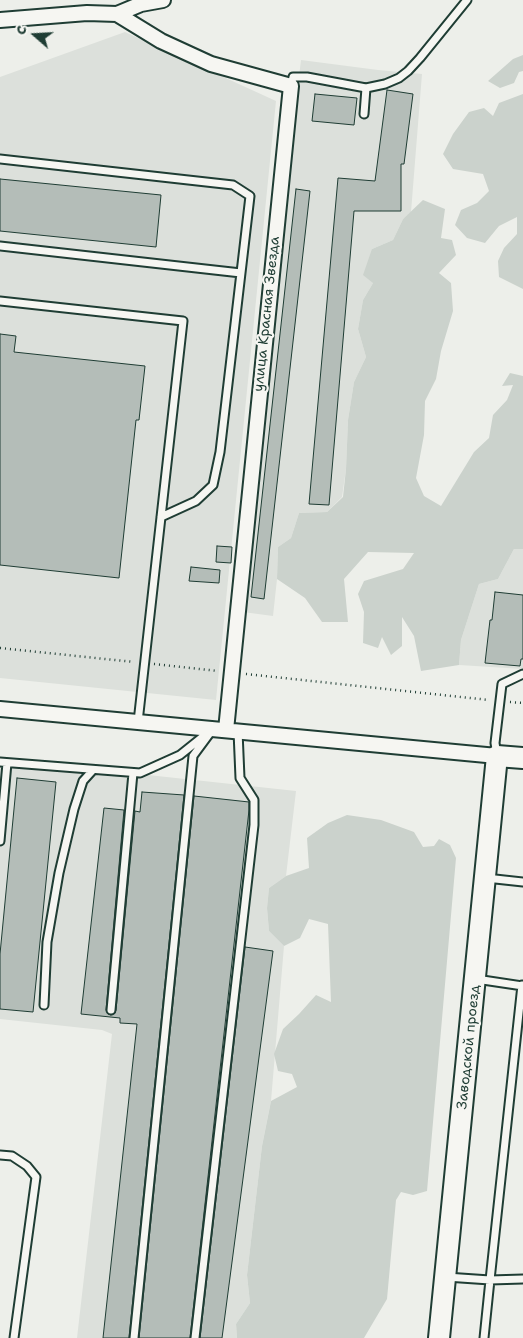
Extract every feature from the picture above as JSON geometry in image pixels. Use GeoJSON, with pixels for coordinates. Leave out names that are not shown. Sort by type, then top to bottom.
{"type":"FeatureCollection","features":[{"type":"Feature","properties":{"kind":"main road"},"geometry":{"type":"LineString","coordinates":[[497,756],[523,758]]}},
{"type":"Feature","properties":{"kind":"main road","name":"Заводской проезд"},"geometry":{"type":"LineString","coordinates":[[439,1338],[497,756]]}},
{"type":"Feature","properties":{"kind":"street"},"geometry":{"type":"LineString","coordinates":[[0,20],[87,13],[117,14],[141,4],[159,0]]}},
{"type":"Feature","properties":{"kind":"street"},"geometry":{"type":"LineString","coordinates":[[117,14],[161,41],[211,64],[291,86]]}},
{"type":"Feature","properties":{"kind":"street","name":"улица Красная Звезда"},"geometry":{"type":"LineString","coordinates":[[226,730],[291,86]]}},
{"type":"Feature","properties":{"kind":"street"},"geometry":{"type":"LineString","coordinates":[[0,709],[497,756]]}},
{"type":"Feature","properties":{"kind":"lane"},"geometry":{"type":"LineString","coordinates":[[291,86],[293,77],[308,77],[366,88],[386,84],[399,78],[420,58],[466,0]]}},
{"type":"Feature","properties":{"kind":"lane"},"geometry":{"type":"LineString","coordinates":[[364,114],[366,88]]}},
{"type":"Feature","properties":{"kind":"lane"},"geometry":{"type":"LineString","coordinates":[[0,159],[233,184],[250,196],[220,452],[214,485],[196,500],[161,518]]}},
{"type":"Feature","properties":{"kind":"lane"},"geometry":{"type":"LineString","coordinates":[[0,246],[241,274]]}},
{"type":"Feature","properties":{"kind":"lane"},"geometry":{"type":"LineString","coordinates":[[0,301],[183,321],[138,722]]}},
{"type":"Feature","properties":{"kind":"lane"},"geometry":{"type":"LineString","coordinates":[[497,756],[496,743],[502,684],[523,674]]}},
{"type":"Feature","properties":{"kind":"lane"},"geometry":{"type":"LineString","coordinates":[[0,841],[3,762],[140,773],[180,755],[226,730]]}},
{"type":"Feature","properties":{"kind":"lane"},"geometry":{"type":"LineString","coordinates":[[134,1338],[194,756],[226,730]]}},
{"type":"Feature","properties":{"kind":"lane"},"geometry":{"type":"LineString","coordinates":[[195,1338],[254,824],[254,800],[240,778],[226,730]]}},
{"type":"Feature","properties":{"kind":"lane"},"geometry":{"type":"LineString","coordinates":[[44,1005],[47,942],[59,873],[74,809],[83,781],[93,770]]}},
{"type":"Feature","properties":{"kind":"lane"},"geometry":{"type":"LineString","coordinates":[[111,1010],[133,773]]}},
{"type":"Feature","properties":{"kind":"lane"},"geometry":{"type":"LineString","coordinates":[[486,878],[523,882]]}},
{"type":"Feature","properties":{"kind":"lane"},"geometry":{"type":"LineString","coordinates":[[476,979],[522,986],[484,1338]]}},
{"type":"Feature","properties":{"kind":"lane"},"geometry":{"type":"LineString","coordinates":[[0,1155],[12,1156],[27,1166],[36,1177],[14,1338]]}},
{"type":"Feature","properties":{"kind":"lane"},"geometry":{"type":"LineString","coordinates":[[446,1277],[522,1280]]}},
{"type":"Feature","properties":{"kind":"path"},"geometry":{"type":"LineString","coordinates":[[0,648],[135,662]]}},
{"type":"Feature","properties":{"kind":"path"},"geometry":{"type":"LineString","coordinates":[[154,664],[523,703]]}},
{"type":"Feature","properties":{"kind":"shaded area"},"geometry":{"type":"Polygon","coordinates":[[[125,32],[276,101],[216,700],[0,678],[0,77],[125,32]]]}},
{"type":"Feature","properties":{"kind":"shaded area"},"geometry":{"type":"Polygon","coordinates":[[[523,55],[523,71],[519,72],[514,83],[500,88],[488,81],[513,59],[523,55]]]}},
{"type":"Feature","properties":{"kind":"shaded area"},"geometry":{"type":"Polygon","coordinates":[[[301,60],[422,74],[411,212],[403,219],[393,240],[372,249],[373,283],[363,300],[358,329],[366,357],[354,382],[348,420],[346,469],[342,497],[327,512],[299,513],[291,538],[278,547],[273,616],[243,612],[289,159],[301,60]]]}},
{"type":"Feature","properties":{"kind":"shaded area"},"geometry":{"type":"Polygon","coordinates":[[[523,94],[523,289],[499,277],[498,261],[504,248],[517,234],[517,217],[499,226],[485,243],[467,238],[455,225],[461,210],[477,203],[489,191],[483,174],[453,169],[443,154],[453,134],[469,112],[484,108],[493,116],[499,103],[523,94]]]}},
{"type":"Feature","properties":{"kind":"shaded area"},"geometry":{"type":"Polygon","coordinates":[[[423,200],[445,209],[441,238],[452,240],[456,255],[439,273],[451,283],[453,311],[441,351],[436,379],[425,401],[424,435],[416,478],[424,496],[441,506],[474,452],[489,438],[493,415],[507,400],[513,385],[502,386],[510,373],[523,376],[523,549],[514,549],[498,579],[479,584],[461,640],[459,665],[421,671],[414,636],[402,617],[402,646],[391,655],[382,637],[378,648],[363,643],[364,612],[358,594],[364,581],[403,569],[414,553],[368,552],[344,579],[348,622],[322,622],[305,598],[277,579],[278,547],[291,538],[299,513],[327,512],[343,497],[348,420],[354,382],[366,357],[358,329],[363,300],[373,283],[363,275],[372,249],[393,240],[403,219],[423,200]]]}},
{"type":"Feature","properties":{"kind":"shaded area"},"geometry":{"type":"Polygon","coordinates":[[[514,549],[523,549],[523,669],[459,665],[461,640],[479,584],[498,579],[514,549]]]}},
{"type":"Feature","properties":{"kind":"shaded area"},"geometry":{"type":"Polygon","coordinates":[[[0,759],[296,791],[286,876],[269,888],[267,908],[269,931],[284,946],[271,1101],[262,1146],[247,1275],[250,1303],[236,1324],[237,1338],[77,1338],[112,1034],[102,1030],[0,1019],[0,759]]]}},
{"type":"Feature","properties":{"kind":"shaded area"},"geometry":{"type":"Polygon","coordinates":[[[347,815],[381,820],[414,832],[423,847],[434,846],[439,839],[450,845],[456,858],[427,1191],[413,1195],[401,1192],[396,1200],[387,1299],[364,1338],[237,1338],[236,1324],[250,1303],[247,1275],[262,1146],[271,1101],[297,1087],[292,1074],[278,1071],[274,1054],[283,1029],[316,995],[331,1002],[328,924],[309,919],[300,938],[284,946],[269,931],[267,908],[269,888],[286,876],[309,868],[307,838],[328,823],[347,815]]]}},
{"type":"Feature","properties":{"kind":"building"},"geometry":{"type":"Polygon","coordinates":[[[387,90],[413,94],[404,164],[401,164],[401,211],[354,211],[329,505],[309,504],[338,178],[375,181],[387,90]]]}},
{"type":"Feature","properties":{"kind":"building"},"geometry":{"type":"Polygon","coordinates":[[[315,94],[357,98],[354,125],[312,121],[315,94]]]}},
{"type":"Feature","properties":{"kind":"building"},"geometry":{"type":"Polygon","coordinates":[[[0,179],[161,195],[156,247],[0,231],[0,179]]]}},
{"type":"Feature","properties":{"kind":"building"},"geometry":{"type":"Polygon","coordinates":[[[296,189],[310,191],[264,599],[251,597],[296,189]]]}},
{"type":"Feature","properties":{"kind":"building"},"geometry":{"type":"Polygon","coordinates":[[[0,334],[16,336],[14,352],[145,366],[139,420],[136,420],[119,578],[0,565],[0,334]]]}},
{"type":"Feature","properties":{"kind":"building"},"geometry":{"type":"Polygon","coordinates":[[[217,546],[232,547],[231,563],[216,562],[217,546]]]}},
{"type":"Feature","properties":{"kind":"building"},"geometry":{"type":"Polygon","coordinates":[[[191,567],[220,570],[219,583],[189,581],[191,567]]]}},
{"type":"Feature","properties":{"kind":"building"},"geometry":{"type":"Polygon","coordinates":[[[495,592],[523,595],[523,659],[521,659],[520,666],[485,663],[495,592]]]}},
{"type":"Feature","properties":{"kind":"building"},"geometry":{"type":"Polygon","coordinates":[[[17,778],[56,782],[33,1012],[0,1009],[0,954],[17,778]]]}},
{"type":"Feature","properties":{"kind":"building"},"geometry":{"type":"Polygon","coordinates":[[[142,792],[184,795],[129,1338],[103,1338],[137,1024],[120,1023],[120,1018],[81,1014],[104,808],[124,810],[106,1010],[111,1015],[116,1010],[135,811],[140,812],[142,792]]]}},
{"type":"Feature","properties":{"kind":"building"},"geometry":{"type":"Polygon","coordinates":[[[194,796],[249,802],[249,810],[190,1338],[139,1338],[194,796]]]}},
{"type":"Feature","properties":{"kind":"building"},"geometry":{"type":"Polygon","coordinates":[[[245,947],[273,951],[222,1338],[200,1338],[245,947]]]}}]}
